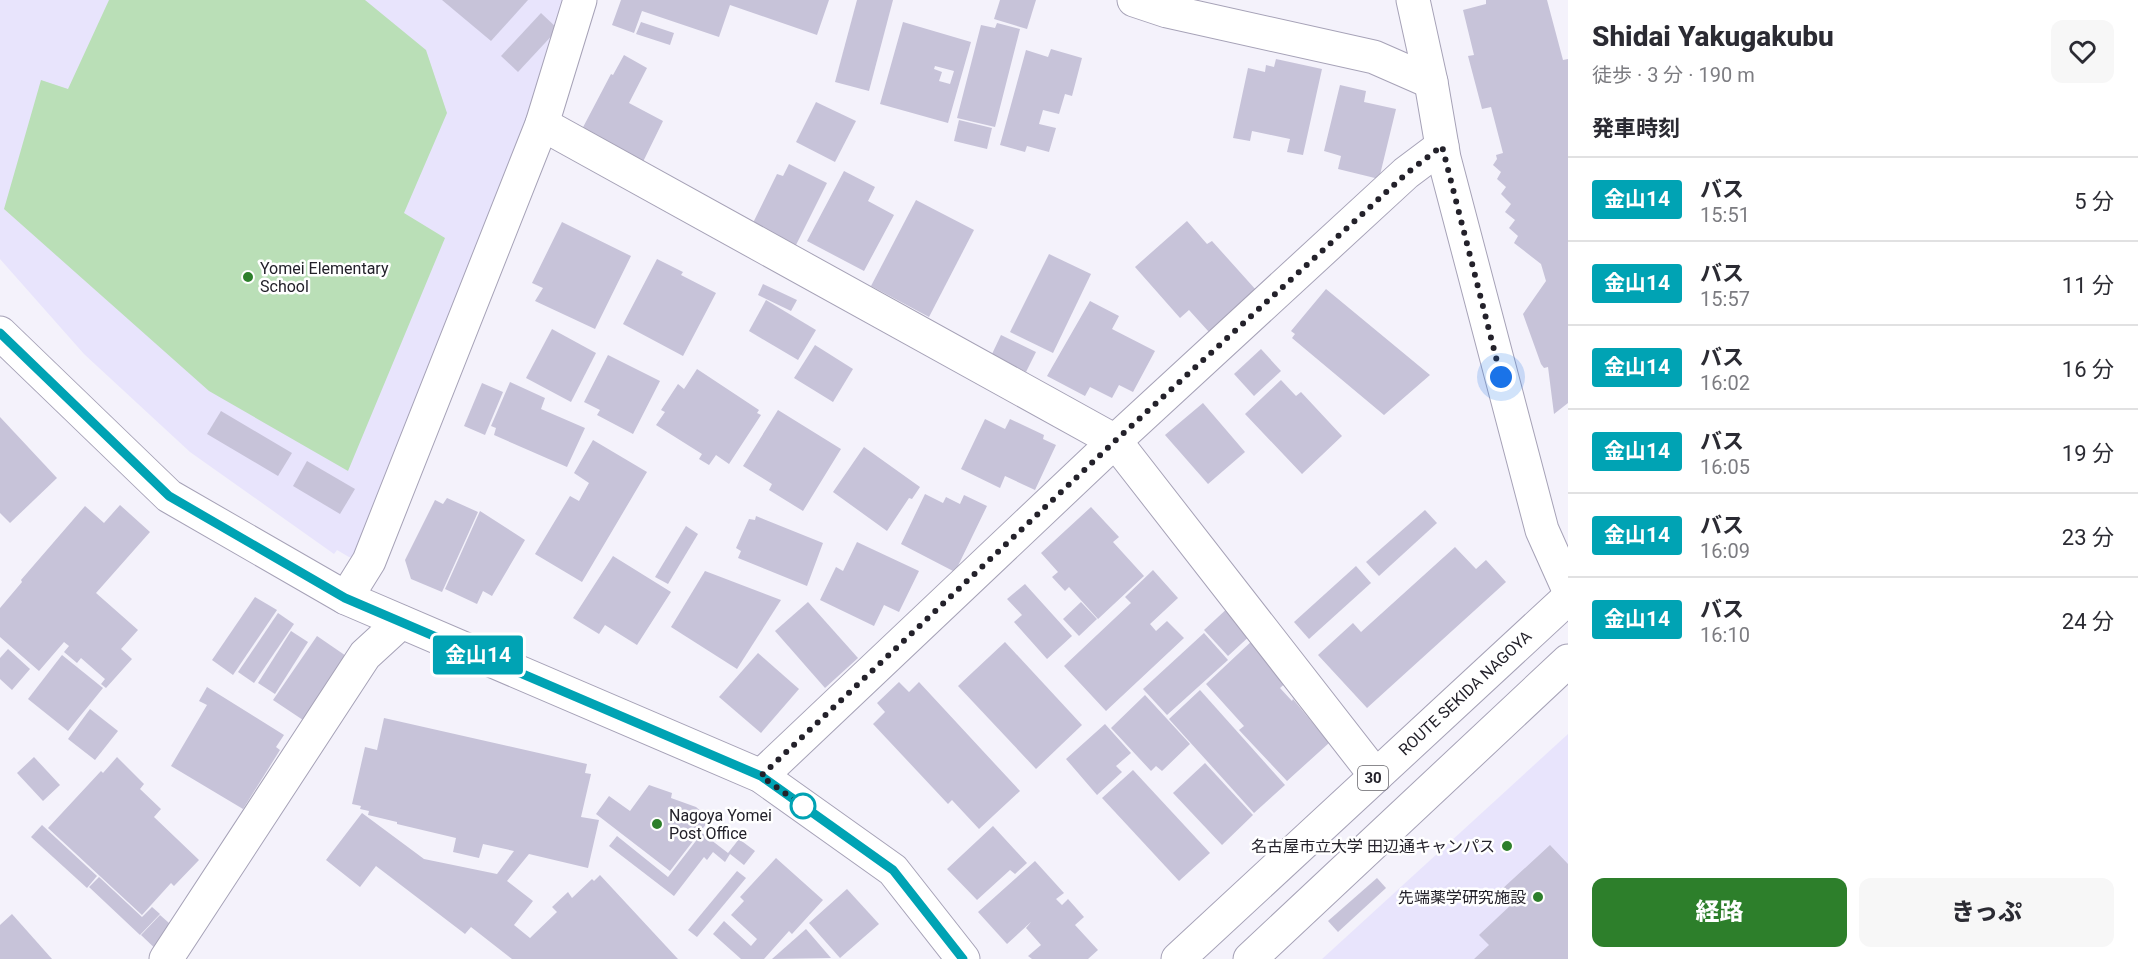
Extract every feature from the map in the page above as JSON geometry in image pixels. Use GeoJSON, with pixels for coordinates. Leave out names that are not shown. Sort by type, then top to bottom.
{"type":"FeatureCollection","features":[{"type":"Feature","properties":{"kind":"street"},"geometry":{"type":"LineString","coordinates":[[345,598],[369,561],[542,124],[580,0]]}},
{"type":"Feature","properties":{"kind":"street"},"geometry":{"type":"LineString","coordinates":[[1134,0],[1167,5],[1374,57],[1431,82]]}},
{"type":"Feature","properties":{"kind":"street"},"geometry":{"type":"LineString","coordinates":[[1413,0],[1442,146],[1542,530],[1568,588]]}},
{"type":"Feature","properties":{"kind":"street"},"geometry":{"type":"LineString","coordinates":[[542,124],[1115,441],[1376,776]]}},
{"type":"Feature","properties":{"kind":"street"},"geometry":{"type":"LineString","coordinates":[[761,776],[1115,441],[1398,181],[1442,146]]}},
{"type":"Feature","properties":{"kind":"street"},"geometry":{"type":"LineString","coordinates":[[0,333],[169,496],[345,598],[761,776],[893,870],[963,959]]}},
{"type":"Feature","properties":{"kind":"street","name":"ROUTE SEKIDA NAGOYA"},"geometry":{"type":"LineString","coordinates":[[1178,959],[1568,598]]}},
{"type":"Feature","properties":{"kind":"street"},"geometry":{"type":"LineString","coordinates":[[166,959],[365,655],[401,622]]}},
{"type":"Feature","properties":{"kind":"street"},"geometry":{"type":"LineString","coordinates":[[1250,959],[1568,661]]}},
{"type":"Feature","properties":{"kind":"shaded area","name":"Yomei Elementary School"},"geometry":{"type":"Polygon","coordinates":[[[0,0],[570,0],[546,93],[364,556],[349,557],[337,550],[334,554],[190,452],[84,354],[0,259],[0,0]]]}},
{"type":"Feature","properties":{"kind":"shaded area","name":"名古屋市立大学 田辺通キャンパス"},"geometry":{"type":"Polygon","coordinates":[[[1568,734],[1568,959],[1322,959],[1568,734]]]}},
{"type":"Feature","properties":{"kind":"green space","name":"Yomei Elementary School"},"geometry":{"type":"Polygon","coordinates":[[[109,0],[365,0],[426,50],[447,113],[404,213],[445,238],[348,471],[209,391],[4,209],[41,80],[68,89],[109,0]]]}},
{"type":"Feature","properties":{"kind":"building"},"geometry":{"type":"Polygon","coordinates":[[[442,0],[528,0],[491,41],[442,0]]]}},
{"type":"Feature","properties":{"kind":"building"},"geometry":{"type":"Polygon","coordinates":[[[621,0],[829,0],[817,35],[730,5],[719,37],[642,11],[634,33],[612,25],[621,0]]]}},
{"type":"Feature","properties":{"kind":"building"},"geometry":{"type":"Polygon","coordinates":[[[857,0],[893,0],[869,91],[835,82],[857,0]]]}},
{"type":"Feature","properties":{"kind":"building"},"geometry":{"type":"Polygon","coordinates":[[[1000,0],[1036,0],[1027,29],[994,19],[1000,0]]]}},
{"type":"Feature","properties":{"kind":"building"},"geometry":{"type":"Polygon","coordinates":[[[1486,0],[1547,0],[1563,60],[1568,59],[1568,403],[1554,414],[1548,367],[1544,368],[1541,364],[1523,314],[1546,281],[1541,264],[1514,243],[1518,236],[1509,228],[1515,220],[1505,212],[1511,204],[1501,194],[1506,187],[1497,179],[1501,172],[1493,165],[1497,159],[1496,155],[1503,153],[1491,107],[1482,109],[1468,56],[1474,55],[1463,10],[1486,4],[1486,0]]]}},
{"type":"Feature","properties":{"kind":"building"},"geometry":{"type":"Polygon","coordinates":[[[541,13],[558,29],[518,72],[501,56],[541,13]]]}},
{"type":"Feature","properties":{"kind":"building"},"geometry":{"type":"Polygon","coordinates":[[[641,22],[674,33],[670,45],[636,34],[641,22]]]}},
{"type":"Feature","properties":{"kind":"building"},"geometry":{"type":"Polygon","coordinates":[[[903,22],[971,42],[948,123],[880,104],[903,22]],[[935,66],[934,69],[942,72],[939,81],[950,84],[954,71],[935,66]]]}},
{"type":"Feature","properties":{"kind":"building"},"geometry":{"type":"Polygon","coordinates":[[[997,23],[1020,29],[995,127],[957,118],[981,25],[995,28],[997,23]]]}},
{"type":"Feature","properties":{"kind":"building"},"geometry":{"type":"Polygon","coordinates":[[[1051,49],[1082,58],[1072,96],[1065,94],[1059,114],[1043,110],[1039,124],[1056,128],[1049,152],[1027,146],[1025,152],[1000,145],[1026,50],[1048,57],[1051,49]]]}},
{"type":"Feature","properties":{"kind":"building"},"geometry":{"type":"Polygon","coordinates":[[[624,55],[647,68],[629,103],[663,121],[638,172],[580,133],[611,74],[613,75],[624,55]]]}},
{"type":"Feature","properties":{"kind":"building"},"geometry":{"type":"Polygon","coordinates":[[[1276,59],[1322,69],[1303,155],[1287,152],[1290,139],[1252,131],[1250,141],[1233,138],[1248,68],[1265,72],[1266,65],[1274,67],[1276,59]]]}},
{"type":"Feature","properties":{"kind":"building"},"geometry":{"type":"Polygon","coordinates":[[[1340,85],[1366,91],[1364,102],[1396,109],[1379,179],[1338,169],[1341,156],[1324,151],[1340,85]]]}},
{"type":"Feature","properties":{"kind":"building"},"geometry":{"type":"Polygon","coordinates":[[[816,102],[856,121],[835,162],[796,142],[816,102]]]}},
{"type":"Feature","properties":{"kind":"building"},"geometry":{"type":"Polygon","coordinates":[[[959,120],[992,128],[987,149],[954,141],[959,120]]]}},
{"type":"Feature","properties":{"kind":"building"},"geometry":{"type":"Polygon","coordinates":[[[789,164],[827,183],[795,247],[748,233],[777,174],[783,176],[789,164]]]}},
{"type":"Feature","properties":{"kind":"building"},"geometry":{"type":"Polygon","coordinates":[[[844,171],[875,187],[868,201],[894,215],[864,271],[807,241],[844,171]]]}},
{"type":"Feature","properties":{"kind":"building"},"geometry":{"type":"Polygon","coordinates":[[[916,200],[974,230],[929,317],[871,286],[916,200]]]}},
{"type":"Feature","properties":{"kind":"building"},"geometry":{"type":"Polygon","coordinates":[[[1187,221],[1207,244],[1212,241],[1256,290],[1209,332],[1189,310],[1180,318],[1135,267],[1187,221]]]}},
{"type":"Feature","properties":{"kind":"building"},"geometry":{"type":"Polygon","coordinates":[[[562,222],[631,256],[595,329],[535,301],[543,288],[532,283],[562,222]]]}},
{"type":"Feature","properties":{"kind":"building"},"geometry":{"type":"Polygon","coordinates":[[[1049,254],[1091,274],[1053,353],[1010,332],[1049,254]]]}},
{"type":"Feature","properties":{"kind":"building"},"geometry":{"type":"Polygon","coordinates":[[[657,259],[683,272],[681,275],[716,293],[683,356],[623,324],[657,259]]]}},
{"type":"Feature","properties":{"kind":"building"},"geometry":{"type":"Polygon","coordinates":[[[763,284],[797,300],[791,311],[758,295],[763,284]]]}},
{"type":"Feature","properties":{"kind":"building"},"geometry":{"type":"Polygon","coordinates":[[[1326,289],[1430,375],[1384,415],[1292,338],[1295,334],[1291,331],[1326,289]]]}},
{"type":"Feature","properties":{"kind":"building"},"geometry":{"type":"Polygon","coordinates":[[[766,300],[816,330],[798,360],[749,331],[766,300]]]}},
{"type":"Feature","properties":{"kind":"building"},"geometry":{"type":"Polygon","coordinates":[[[1090,301],[1119,316],[1112,329],[1155,351],[1133,392],[1119,385],[1112,398],[1090,387],[1085,396],[1047,376],[1090,301]]]}},
{"type":"Feature","properties":{"kind":"building"},"geometry":{"type":"Polygon","coordinates":[[[552,329],[596,353],[571,402],[526,378],[552,329]]]}},
{"type":"Feature","properties":{"kind":"building"},"geometry":{"type":"Polygon","coordinates":[[[1001,335],[1036,352],[1026,372],[992,354],[1001,335]]]}},
{"type":"Feature","properties":{"kind":"building"},"geometry":{"type":"Polygon","coordinates":[[[815,345],[853,369],[833,402],[794,378],[815,345]]]}},
{"type":"Feature","properties":{"kind":"building"},"geometry":{"type":"Polygon","coordinates":[[[1261,349],[1281,371],[1254,396],[1234,374],[1261,349]]]}},
{"type":"Feature","properties":{"kind":"building"},"geometry":{"type":"Polygon","coordinates":[[[608,355],[660,381],[633,434],[597,415],[600,410],[584,402],[608,355]]]}},
{"type":"Feature","properties":{"kind":"building"},"geometry":{"type":"Polygon","coordinates":[[[697,369],[759,410],[757,413],[761,415],[729,464],[716,455],[709,465],[699,459],[702,454],[656,425],[665,412],[661,410],[678,384],[684,389],[697,369]]]}},
{"type":"Feature","properties":{"kind":"building"},"geometry":{"type":"Polygon","coordinates":[[[1281,380],[1296,396],[1301,392],[1342,436],[1302,474],[1245,414],[1281,380]]]}},
{"type":"Feature","properties":{"kind":"building"},"geometry":{"type":"Polygon","coordinates":[[[510,382],[545,398],[541,409],[585,428],[567,467],[494,435],[496,428],[491,426],[510,382]]]}},
{"type":"Feature","properties":{"kind":"building"},"geometry":{"type":"Polygon","coordinates":[[[482,383],[503,392],[485,435],[464,426],[482,383]]]}},
{"type":"Feature","properties":{"kind":"building"},"geometry":{"type":"Polygon","coordinates":[[[1203,403],[1245,452],[1208,484],[1165,435],[1203,403]]]}},
{"type":"Feature","properties":{"kind":"building"},"geometry":{"type":"Polygon","coordinates":[[[778,410],[841,449],[803,511],[769,490],[772,484],[743,466],[778,410]]]}},
{"type":"Feature","properties":{"kind":"building"},"geometry":{"type":"Polygon","coordinates":[[[221,411],[292,453],[278,476],[207,434],[221,411]]]}},
{"type":"Feature","properties":{"kind":"building"},"geometry":{"type":"Polygon","coordinates":[[[0,417],[57,478],[10,523],[0,513],[0,417]]]}},
{"type":"Feature","properties":{"kind":"building"},"geometry":{"type":"Polygon","coordinates":[[[985,419],[1005,429],[1010,419],[1044,435],[1043,439],[1056,445],[1035,490],[1005,476],[1000,488],[961,469],[985,419]]]}},
{"type":"Feature","properties":{"kind":"building"},"geometry":{"type":"Polygon","coordinates":[[[593,440],[647,472],[582,582],[535,554],[570,496],[579,501],[589,483],[574,473],[593,440]]]}},
{"type":"Feature","properties":{"kind":"building"},"geometry":{"type":"Polygon","coordinates":[[[864,447],[920,487],[912,499],[909,498],[887,531],[833,492],[864,447]]]}},
{"type":"Feature","properties":{"kind":"building"},"geometry":{"type":"Polygon","coordinates":[[[307,461],[355,489],[340,514],[293,486],[307,461]]]}},
{"type":"Feature","properties":{"kind":"building"},"geometry":{"type":"Polygon","coordinates":[[[925,494],[943,503],[946,497],[960,504],[964,495],[987,506],[955,572],[901,544],[925,494]]]}},
{"type":"Feature","properties":{"kind":"building"},"geometry":{"type":"Polygon","coordinates":[[[447,498],[478,512],[442,592],[411,579],[405,560],[435,500],[443,504],[447,498]]]}},
{"type":"Feature","properties":{"kind":"building"},"geometry":{"type":"Polygon","coordinates":[[[120,505],[150,532],[96,593],[138,630],[121,649],[132,659],[106,688],[101,684],[105,679],[81,658],[77,663],[64,652],[69,646],[64,642],[39,671],[0,637],[0,608],[85,506],[104,523],[120,505]]]}},
{"type":"Feature","properties":{"kind":"building"},"geometry":{"type":"Polygon","coordinates":[[[1091,507],[1119,537],[1113,542],[1144,576],[1098,619],[1069,587],[1065,591],[1052,577],[1058,572],[1041,553],[1091,507]]]}},
{"type":"Feature","properties":{"kind":"building"},"geometry":{"type":"Polygon","coordinates":[[[1425,510],[1437,523],[1379,576],[1366,562],[1425,510]]]}},
{"type":"Feature","properties":{"kind":"building"},"geometry":{"type":"Polygon","coordinates":[[[480,511],[525,540],[492,596],[483,591],[477,604],[445,589],[480,511]]]}},
{"type":"Feature","properties":{"kind":"building"},"geometry":{"type":"Polygon","coordinates":[[[756,516],[823,543],[807,586],[738,558],[741,551],[736,548],[749,519],[755,520],[756,516]]]}},
{"type":"Feature","properties":{"kind":"building"},"geometry":{"type":"Polygon","coordinates":[[[686,526],[698,534],[668,584],[655,577],[686,526]]]}},
{"type":"Feature","properties":{"kind":"building"},"geometry":{"type":"Polygon","coordinates":[[[857,542],[919,571],[899,612],[884,605],[874,626],[820,600],[836,567],[843,571],[857,542]]]}},
{"type":"Feature","properties":{"kind":"building"},"geometry":{"type":"Polygon","coordinates":[[[1455,547],[1476,569],[1486,560],[1506,582],[1367,708],[1318,655],[1353,623],[1361,632],[1455,547]]]}},
{"type":"Feature","properties":{"kind":"building"},"geometry":{"type":"Polygon","coordinates":[[[613,556],[671,592],[637,645],[605,625],[599,634],[573,618],[613,556]]]}},
{"type":"Feature","properties":{"kind":"building"},"geometry":{"type":"Polygon","coordinates":[[[1356,566],[1371,583],[1309,639],[1294,622],[1356,566]]]}},
{"type":"Feature","properties":{"kind":"building"},"geometry":{"type":"Polygon","coordinates":[[[1153,570],[1178,598],[1150,624],[1156,631],[1167,621],[1184,638],[1106,711],[1064,666],[1131,603],[1125,597],[1153,570]]]}},
{"type":"Feature","properties":{"kind":"building"},"geometry":{"type":"Polygon","coordinates":[[[705,571],[781,600],[737,669],[671,627],[705,571]]]}},
{"type":"Feature","properties":{"kind":"building"},"geometry":{"type":"Polygon","coordinates":[[[1025,584],[1072,636],[1047,659],[1014,622],[1022,615],[1007,599],[1025,584]]]}},
{"type":"Feature","properties":{"kind":"building"},"geometry":{"type":"Polygon","coordinates":[[[255,597],[277,610],[233,675],[212,660],[255,597]]]}},
{"type":"Feature","properties":{"kind":"building"},"geometry":{"type":"Polygon","coordinates":[[[808,602],[858,658],[825,688],[775,631],[808,602]]]}},
{"type":"Feature","properties":{"kind":"building"},"geometry":{"type":"Polygon","coordinates":[[[1081,602],[1097,619],[1079,636],[1063,619],[1081,602]]]}},
{"type":"Feature","properties":{"kind":"building"},"geometry":{"type":"Polygon","coordinates":[[[1230,606],[1254,632],[1228,656],[1204,630],[1230,606]]]}},
{"type":"Feature","properties":{"kind":"building"},"geometry":{"type":"Polygon","coordinates":[[[278,613],[294,624],[254,683],[238,672],[278,613]]]}},
{"type":"Feature","properties":{"kind":"building"},"geometry":{"type":"Polygon","coordinates":[[[291,631],[308,642],[275,694],[258,683],[291,631]]]}},
{"type":"Feature","properties":{"kind":"building"},"geometry":{"type":"Polygon","coordinates":[[[1204,633],[1228,660],[1167,715],[1143,689],[1204,633]]]}},
{"type":"Feature","properties":{"kind":"building"},"geometry":{"type":"Polygon","coordinates":[[[317,636],[349,658],[315,728],[273,700],[317,636]]]}},
{"type":"Feature","properties":{"kind":"building"},"geometry":{"type":"Polygon","coordinates":[[[1254,639],[1290,679],[1280,688],[1292,701],[1293,699],[1329,743],[1287,781],[1239,730],[1244,726],[1206,684],[1254,639]]]}},
{"type":"Feature","properties":{"kind":"building"},"geometry":{"type":"Polygon","coordinates":[[[1005,642],[1082,725],[1036,769],[958,686],[1005,642]]]}},
{"type":"Feature","properties":{"kind":"building"},"geometry":{"type":"Polygon","coordinates":[[[8,649],[30,669],[12,690],[0,679],[0,658],[8,649]]]}},
{"type":"Feature","properties":{"kind":"building"},"geometry":{"type":"Polygon","coordinates":[[[758,653],[799,689],[761,733],[719,697],[758,653]]]}},
{"type":"Feature","properties":{"kind":"building"},"geometry":{"type":"Polygon","coordinates":[[[62,655],[103,688],[68,731],[28,699],[62,655]]]}},
{"type":"Feature","properties":{"kind":"building"},"geometry":{"type":"Polygon","coordinates":[[[899,682],[909,692],[919,682],[1020,791],[979,829],[952,800],[948,804],[873,724],[885,712],[877,703],[899,682]]]}},
{"type":"Feature","properties":{"kind":"building"},"geometry":{"type":"Polygon","coordinates":[[[207,687],[284,735],[276,747],[280,750],[243,809],[171,766],[207,705],[199,701],[207,687]]]}},
{"type":"Feature","properties":{"kind":"building"},"geometry":{"type":"Polygon","coordinates":[[[1200,690],[1285,785],[1254,813],[1169,719],[1200,690]]]}},
{"type":"Feature","properties":{"kind":"building"},"geometry":{"type":"Polygon","coordinates":[[[1145,695],[1190,744],[1162,771],[1156,766],[1151,771],[1111,728],[1145,695]]]}},
{"type":"Feature","properties":{"kind":"building"},"geometry":{"type":"Polygon","coordinates":[[[90,709],[118,731],[95,760],[68,739],[90,709]]]}},
{"type":"Feature","properties":{"kind":"building"},"geometry":{"type":"Polygon","coordinates":[[[384,718],[587,764],[585,773],[591,774],[581,817],[599,820],[588,868],[529,854],[507,881],[533,901],[514,925],[530,938],[557,912],[552,907],[568,892],[572,898],[592,879],[594,881],[600,875],[678,959],[512,959],[471,927],[465,934],[376,866],[360,887],[326,860],[362,813],[424,859],[497,874],[514,851],[483,844],[479,858],[453,852],[456,838],[368,815],[369,811],[352,804],[365,747],[377,750],[384,718]]]}},
{"type":"Feature","properties":{"kind":"building"},"geometry":{"type":"Polygon","coordinates":[[[1105,724],[1131,753],[1116,766],[1122,772],[1097,795],[1066,759],[1105,724]]]}},
{"type":"Feature","properties":{"kind":"building"},"geometry":{"type":"Polygon","coordinates":[[[34,757],[60,785],[43,801],[17,773],[34,757]]]}},
{"type":"Feature","properties":{"kind":"building"},"geometry":{"type":"Polygon","coordinates":[[[117,757],[144,784],[140,789],[161,809],[154,817],[199,860],[174,886],[171,883],[142,915],[48,828],[117,757]]]}},
{"type":"Feature","properties":{"kind":"building"},"geometry":{"type":"Polygon","coordinates":[[[1205,763],[1253,815],[1222,845],[1173,793],[1205,763]]]}},
{"type":"Feature","properties":{"kind":"building"},"geometry":{"type":"Polygon","coordinates":[[[1133,770],[1210,853],[1179,881],[1102,798],[1133,770]]]}},
{"type":"Feature","properties":{"kind":"building"},"geometry":{"type":"Polygon","coordinates":[[[649,785],[672,793],[671,798],[696,807],[710,819],[670,871],[596,814],[609,796],[630,811],[649,785]]]}},
{"type":"Feature","properties":{"kind":"building"},"geometry":{"type":"Polygon","coordinates":[[[42,825],[97,876],[87,888],[31,837],[42,825]]]}},
{"type":"Feature","properties":{"kind":"building"},"geometry":{"type":"Polygon","coordinates":[[[993,826],[1027,863],[1015,874],[1010,870],[977,900],[947,869],[993,826]]]}},
{"type":"Feature","properties":{"kind":"building"},"geometry":{"type":"Polygon","coordinates":[[[702,833],[728,853],[739,839],[755,851],[744,865],[730,854],[725,862],[713,852],[707,860],[704,857],[674,896],[609,846],[617,836],[668,877],[702,833]]]}},
{"type":"Feature","properties":{"kind":"building","name":"先端薬学研究施設"},"geometry":{"type":"Polygon","coordinates":[[[1550,845],[1568,864],[1568,959],[1474,959],[1489,945],[1479,935],[1513,903],[1501,890],[1550,845]]]}},
{"type":"Feature","properties":{"kind":"building"},"geometry":{"type":"Polygon","coordinates":[[[776,858],[823,900],[792,934],[789,931],[764,959],[741,959],[713,934],[724,921],[751,946],[757,939],[731,915],[744,901],[740,897],[776,858]]]}},
{"type":"Feature","properties":{"kind":"building"},"geometry":{"type":"Polygon","coordinates":[[[1035,861],[1064,893],[1056,899],[1062,905],[1068,899],[1084,917],[1075,925],[1098,950],[1088,959],[1032,959],[1028,956],[1041,945],[1026,928],[1031,922],[1007,944],[978,912],[1035,861]]]}},
{"type":"Feature","properties":{"kind":"building"},"geometry":{"type":"Polygon","coordinates":[[[737,871],[746,878],[697,937],[688,930],[737,871]]]}},
{"type":"Feature","properties":{"kind":"building"},"geometry":{"type":"Polygon","coordinates":[[[99,877],[142,917],[152,907],[160,914],[140,935],[89,887],[99,877]]]}},
{"type":"Feature","properties":{"kind":"building"},"geometry":{"type":"Polygon","coordinates":[[[1377,878],[1386,888],[1338,932],[1328,921],[1377,878]]]}},
{"type":"Feature","properties":{"kind":"building"},"geometry":{"type":"Polygon","coordinates":[[[847,889],[879,924],[840,958],[809,923],[847,889]]]}},
{"type":"Feature","properties":{"kind":"building"},"geometry":{"type":"Polygon","coordinates":[[[12,914],[52,959],[0,959],[0,925],[12,914]]]}},
{"type":"Feature","properties":{"kind":"building"},"geometry":{"type":"Polygon","coordinates":[[[160,915],[178,931],[162,955],[141,935],[160,915]]]}},
{"type":"Feature","properties":{"kind":"building"},"geometry":{"type":"Polygon","coordinates":[[[806,929],[831,958],[772,959],[806,929]]]}},
{"type":"Feature","properties":{"kind":"bus line","name":"金山14"},"geometry":{"type":"LineString","coordinates":[[0,333],[169,496],[345,598],[761,776],[893,870],[963,959]]}},
{"type":"Feature","properties":{"kind":"place","name":"Yomei Elementary School"},"geometry":{"type":"Point","coordinates":[248,277]}},
{"type":"Feature","properties":{"kind":"place","name":"Nagoya Yomei Post Office"},"geometry":{"type":"Point","coordinates":[657,824]}},
{"type":"Feature","properties":{"kind":"place","name":"名古屋市立大学 田辺通キャンパス"},"geometry":{"type":"Point","coordinates":[1507,846]}},
{"type":"Feature","properties":{"kind":"place","name":"先端薬学研究施設"},"geometry":{"type":"Point","coordinates":[1538,897]}},
{"type":"Feature","properties":{"kind":"route"},"geometry":{"type":"LineString","coordinates":[[803,806],[761,776],[1115,441],[1407,173],[1442,146],[1501,377]]}}]}
